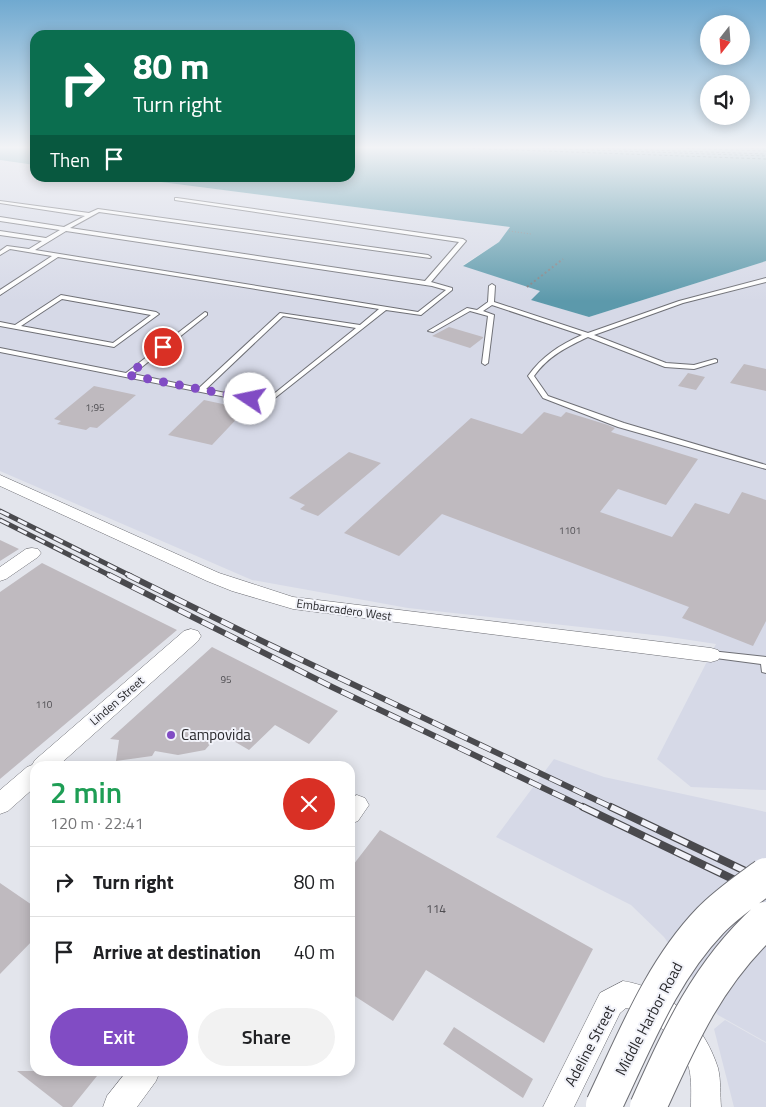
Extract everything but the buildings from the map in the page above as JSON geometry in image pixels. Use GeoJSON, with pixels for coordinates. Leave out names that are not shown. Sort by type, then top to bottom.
{"type":"FeatureCollection","features":[{"type":"Feature","properties":{"kind":"main road","name":"Middle Harbor Road"},"geometry":{"type":"LineString","coordinates":[[604,1105],[653,1005],[676,965],[706,926],[738,896],[766,876]]}},
{"type":"Feature","properties":{"kind":"main road"},"geometry":{"type":"LineString","coordinates":[[648,1107],[683,1030],[705,989],[734,950],[766,920]]}},
{"type":"Feature","properties":{"kind":"street","name":"Embarcadero West"},"geometry":{"type":"LineString","coordinates":[[0,480],[213,577],[238,587],[293,603],[711,655]]}},
{"type":"Feature","properties":{"kind":"street"},"geometry":{"type":"LineString","coordinates":[[0,575],[32,553]]}},
{"type":"Feature","properties":{"kind":"street","name":"Linden Street"},"geometry":{"type":"LineString","coordinates":[[49,761],[191,636]]}},
{"type":"Feature","properties":{"kind":"street"},"geometry":{"type":"LineString","coordinates":[[0,804],[30,777]]}},
{"type":"Feature","properties":{"kind":"street","name":"Adeline Street"},"geometry":{"type":"LineString","coordinates":[[558,1107],[610,1003],[623,994],[642,996],[671,1017],[696,1050],[704,1070],[706,1107]]}},
{"type":"Feature","properties":{"kind":"street"},"geometry":{"type":"LineString","coordinates":[[118,1107],[142,1076]]}},
{"type":"Feature","properties":{"kind":"lane"},"geometry":{"type":"LineString","coordinates":[[177,199],[463,241],[427,283]]}},
{"type":"Feature","properties":{"kind":"lane"},"geometry":{"type":"LineString","coordinates":[[0,202],[90,215]]}},
{"type":"Feature","properties":{"kind":"lane"},"geometry":{"type":"LineString","coordinates":[[30,251],[98,210],[428,257]]}},
{"type":"Feature","properties":{"kind":"lane"},"geometry":{"type":"LineString","coordinates":[[0,219],[427,283],[450,289],[419,314],[58,255],[9,248],[0,252]]}},
{"type":"Feature","properties":{"kind":"lane"},"geometry":{"type":"LineString","coordinates":[[0,233],[47,240]]}},
{"type":"Feature","properties":{"kind":"lane"},"geometry":{"type":"LineString","coordinates":[[0,293],[58,255]]}},
{"type":"Feature","properties":{"kind":"lane"},"geometry":{"type":"LineString","coordinates":[[766,280],[681,302],[588,335],[562,346],[539,363],[531,376],[545,397],[621,425],[766,468]]}},
{"type":"Feature","properties":{"kind":"lane"},"geometry":{"type":"LineString","coordinates":[[491,303],[492,286]]}},
{"type":"Feature","properties":{"kind":"lane"},"geometry":{"type":"LineString","coordinates":[[0,324],[114,345],[156,314],[61,297],[16,326]]}},
{"type":"Feature","properties":{"kind":"lane"},"geometry":{"type":"LineString","coordinates":[[491,303],[588,335],[665,365],[694,367],[715,361]]}},
{"type":"Feature","properties":{"kind":"lane"},"geometry":{"type":"LineString","coordinates":[[478,312],[491,303]]}},
{"type":"Feature","properties":{"kind":"lane"},"geometry":{"type":"LineString","coordinates":[[0,350],[266,402],[385,308]]}},
{"type":"Feature","properties":{"kind":"lane"},"geometry":{"type":"LineString","coordinates":[[431,331],[468,309],[491,315],[485,363]]}},
{"type":"Feature","properties":{"kind":"lane"},"geometry":{"type":"LineString","coordinates":[[128,375],[205,314]]}},
{"type":"Feature","properties":{"kind":"lane"},"geometry":{"type":"LineString","coordinates":[[201,390],[282,314],[362,327]]}},
{"type":"Feature","properties":{"kind":"lane"},"geometry":{"type":"LineString","coordinates":[[711,655],[766,661],[766,669]]}},
{"type":"Feature","properties":{"kind":"path"},"geometry":{"type":"LineString","coordinates":[[508,231],[531,234]]}},
{"type":"Feature","properties":{"kind":"path"},"geometry":{"type":"LineString","coordinates":[[527,287],[563,259]]}},
{"type":"Feature","properties":{"kind":"shaded area"},"geometry":{"type":"Polygon","coordinates":[[[0,198],[283,198],[511,227],[499,242],[463,265],[540,291],[532,300],[589,317],[766,261],[766,790],[691,787],[657,759],[716,644],[663,636],[408,608],[252,580],[0,471],[0,198]]]}},
{"type":"Feature","properties":{"kind":"shaded area"},"geometry":{"type":"Polygon","coordinates":[[[554,759],[604,777],[766,812],[766,1042],[718,1015],[664,937],[631,905],[496,837],[554,759]]]}},
{"type":"Feature","properties":{"kind":"shaded area"},"geometry":{"type":"Polygon","coordinates":[[[725,1020],[766,1043],[766,1107],[734,1107],[714,1029],[725,1020]]]}},
{"type":"Feature","properties":{"kind":"water"},"geometry":{"type":"Polygon","coordinates":[[[282,198],[766,198],[766,261],[589,317],[531,300],[540,291],[463,266],[499,242],[510,227],[282,198]]]}},
{"type":"Feature","properties":{"kind":"railway"},"geometry":{"type":"LineString","coordinates":[[0,511],[131,576]]}},
{"type":"Feature","properties":{"kind":"railway"},"geometry":{"type":"LineString","coordinates":[[0,520],[111,576]]}},
{"type":"Feature","properties":{"kind":"railway"},"geometry":{"type":"LineString","coordinates":[[109,575],[332,687],[585,808]]}},
{"type":"Feature","properties":{"kind":"railway"},"geometry":{"type":"LineString","coordinates":[[128,575],[266,643],[613,808]]}},
{"type":"Feature","properties":{"kind":"railway"},"geometry":{"type":"LineString","coordinates":[[583,807],[766,895]]}},
{"type":"Feature","properties":{"kind":"railway"},"geometry":{"type":"LineString","coordinates":[[611,807],[766,881]]}},
{"type":"Feature","properties":{"kind":"place","name":"Campovida"},"geometry":{"type":"Point","coordinates":[171,735]}},
{"type":"Feature","properties":{"kind":"route"},"geometry":{"type":"LineString","coordinates":[[163,347],[128,375],[250,399]]}}]}
